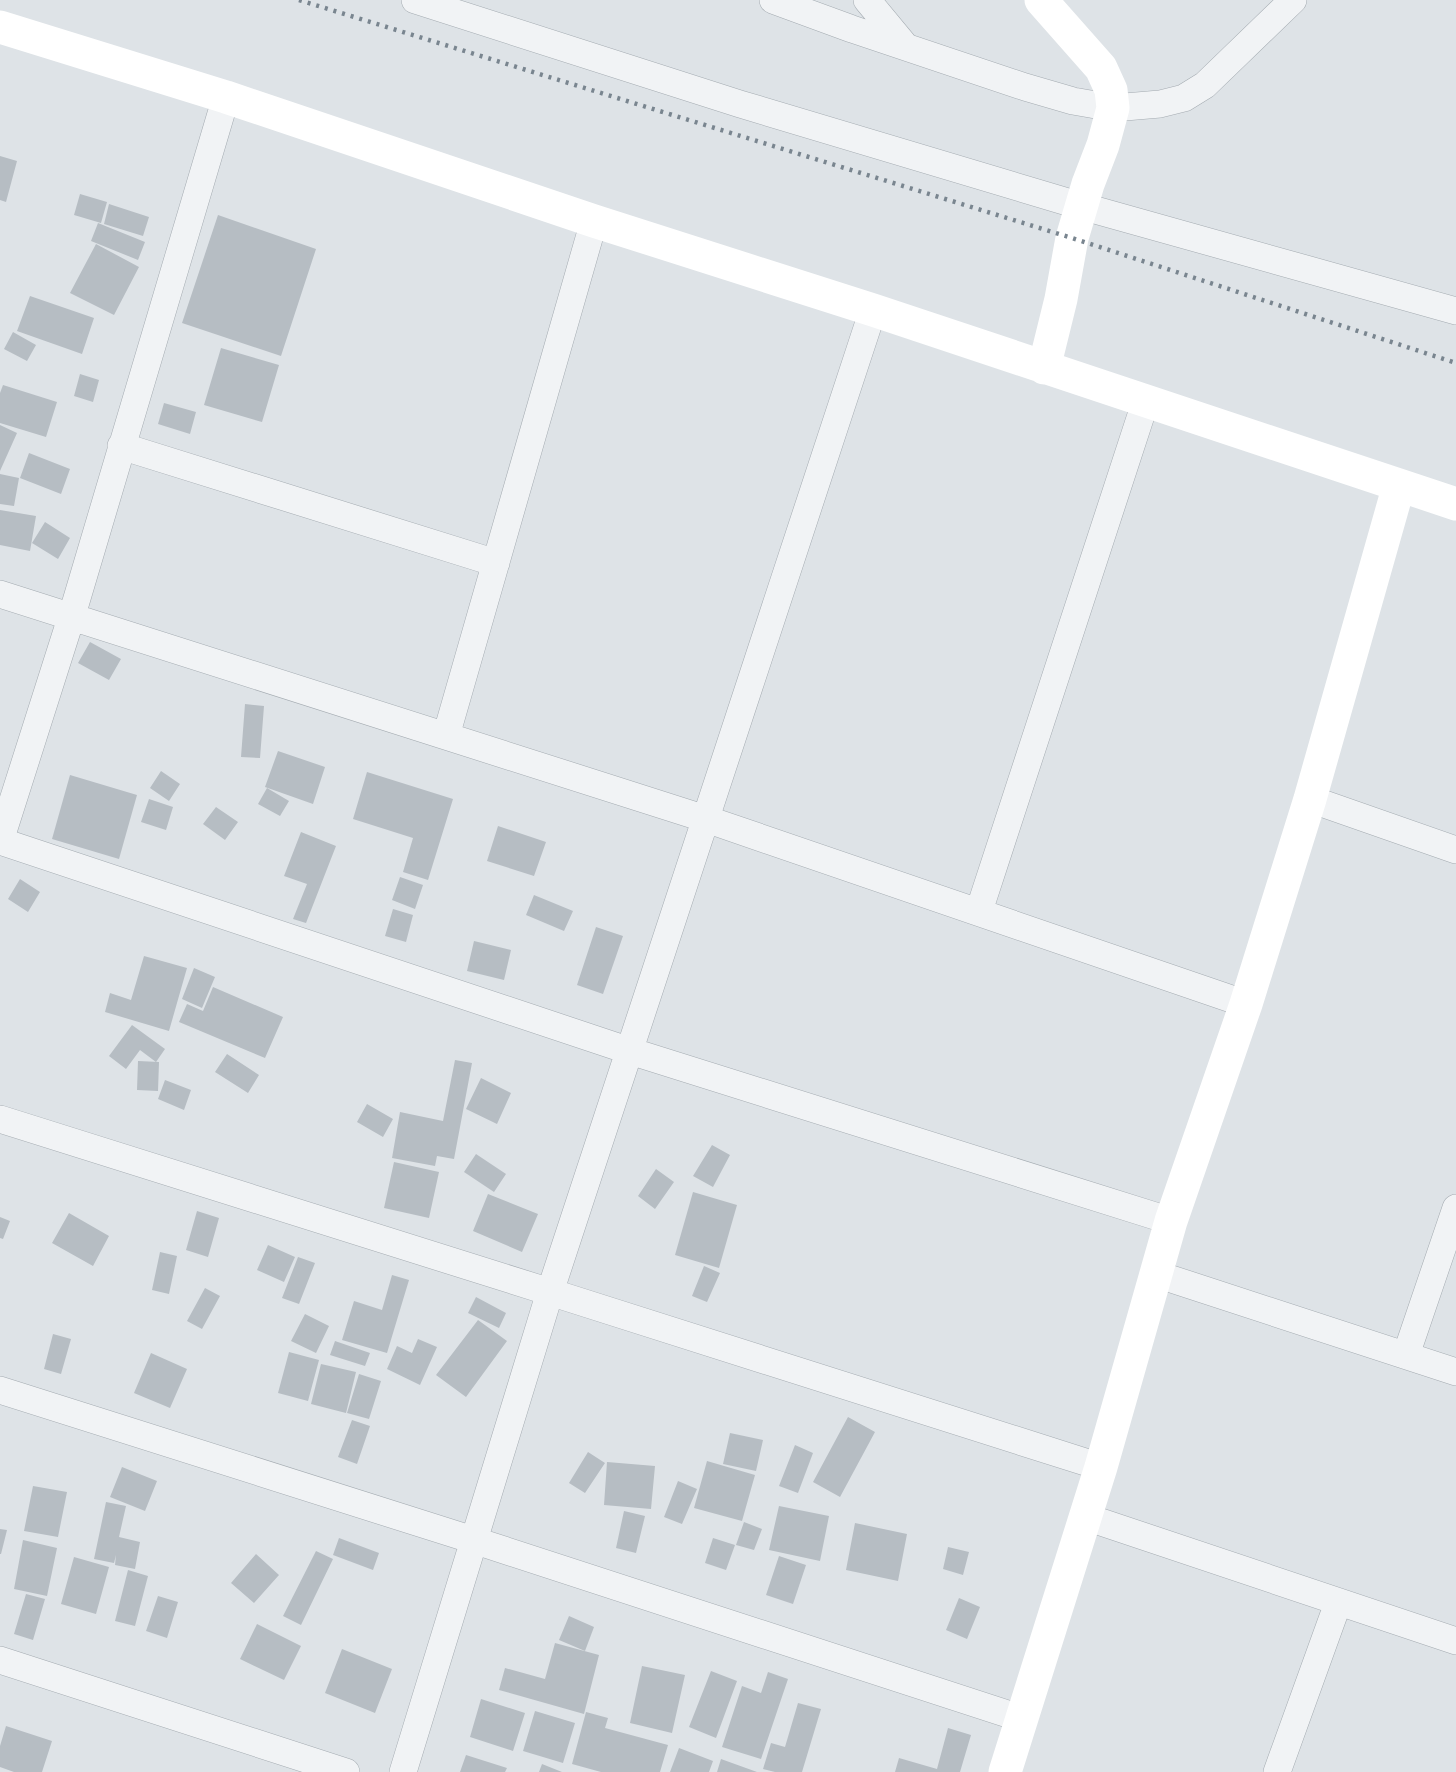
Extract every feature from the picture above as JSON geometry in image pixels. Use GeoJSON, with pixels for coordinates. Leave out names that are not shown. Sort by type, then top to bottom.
{"type":"FeatureCollection","features":[{"type":"Feature","properties":{"kind":"street"},"geometry":{"type":"LineString","coordinates":[[415,0],[740,104],[1081,206],[1456,311]]}},
{"type":"Feature","properties":{"kind":"street"},"geometry":{"type":"LineString","coordinates":[[773,0],[802,6],[906,47],[1034,90],[1073,101],[1113,108],[1160,104],[1184,98],[1205,85],[1293,0]]}},
{"type":"Feature","properties":{"kind":"street"},"geometry":{"type":"LineString","coordinates":[[867,0],[906,47]]}},
{"type":"Feature","properties":{"kind":"street"},"geometry":{"type":"LineString","coordinates":[[1041,0],[1101,68],[1111,90],[1113,108],[1103,145],[1081,206],[1044,368]]}},
{"type":"Feature","properties":{"kind":"street"},"geometry":{"type":"LineString","coordinates":[[0,27],[226,97],[594,221],[873,310],[1456,504]]}},
{"type":"Feature","properties":{"kind":"street"},"geometry":{"type":"LineString","coordinates":[[226,97],[72,615],[0,841],[630,1051],[1171,1221]]}},
{"type":"Feature","properties":{"kind":"street"},"geometry":{"type":"LineString","coordinates":[[446,736],[594,221]]}},
{"type":"Feature","properties":{"kind":"street"},"geometry":{"type":"LineString","coordinates":[[403,1772],[550,1292],[873,310]]}},
{"type":"Feature","properties":{"kind":"street"},"geometry":{"type":"LineString","coordinates":[[979,911],[1146,400]]}},
{"type":"Feature","properties":{"kind":"street"},"geometry":{"type":"LineString","coordinates":[[122,446],[496,563]]}},
{"type":"Feature","properties":{"kind":"street"},"geometry":{"type":"LineString","coordinates":[[1005,1772],[1086,1517],[1171,1221],[1246,1004],[1311,799],[1399,485]]}},
{"type":"Feature","properties":{"kind":"street"},"geometry":{"type":"LineString","coordinates":[[0,594],[72,615],[706,819],[1246,1004]]}},
{"type":"Feature","properties":{"kind":"street"},"geometry":{"type":"LineString","coordinates":[[1311,799],[1456,850]]}},
{"type":"Feature","properties":{"kind":"street"},"geometry":{"type":"LineString","coordinates":[[0,1119],[1101,1467]]}},
{"type":"Feature","properties":{"kind":"street"},"geometry":{"type":"LineString","coordinates":[[1406,1355],[1456,1208]]}},
{"type":"Feature","properties":{"kind":"street"},"geometry":{"type":"LineString","coordinates":[[1156,1274],[1456,1372]]}},
{"type":"Feature","properties":{"kind":"street"},"geometry":{"type":"LineString","coordinates":[[0,1390],[473,1539],[1023,1719]]}},
{"type":"Feature","properties":{"kind":"street"},"geometry":{"type":"LineString","coordinates":[[1086,1517],[1456,1641]]}},
{"type":"Feature","properties":{"kind":"street"},"geometry":{"type":"LineString","coordinates":[[1277,1772],[1338,1603]]}},
{"type":"Feature","properties":{"kind":"street"},"geometry":{"type":"LineString","coordinates":[[0,1660],[346,1772]]}},
{"type":"Feature","properties":{"kind":"building"},"geometry":{"type":"Polygon","coordinates":[[[0,156],[17,161],[6,202],[0,200],[0,156]]]}},
{"type":"Feature","properties":{"kind":"building"},"geometry":{"type":"Polygon","coordinates":[[[80,194],[107,202],[101,223],[74,215],[80,194]]]}},
{"type":"Feature","properties":{"kind":"building"},"geometry":{"type":"Polygon","coordinates":[[[109,204],[149,217],[143,236],[104,224],[109,204]]]}},
{"type":"Feature","properties":{"kind":"building"},"geometry":{"type":"Polygon","coordinates":[[[218,215],[316,249],[281,356],[182,323],[218,215]]]}},
{"type":"Feature","properties":{"kind":"building"},"geometry":{"type":"Polygon","coordinates":[[[98,223],[145,242],[138,260],[91,241],[98,223]]]}},
{"type":"Feature","properties":{"kind":"building"},"geometry":{"type":"Polygon","coordinates":[[[96,244],[139,267],[114,315],[70,293],[96,244]]]}},
{"type":"Feature","properties":{"kind":"building"},"geometry":{"type":"Polygon","coordinates":[[[30,296],[94,318],[82,354],[17,331],[30,296]]]}},
{"type":"Feature","properties":{"kind":"building"},"geometry":{"type":"Polygon","coordinates":[[[13,332],[36,345],[27,361],[4,349],[13,332]]]}},
{"type":"Feature","properties":{"kind":"building"},"geometry":{"type":"Polygon","coordinates":[[[221,348],[279,365],[262,422],[204,405],[221,348]]]}},
{"type":"Feature","properties":{"kind":"building"},"geometry":{"type":"Polygon","coordinates":[[[80,374],[99,380],[93,402],[74,396],[80,374]]]}},
{"type":"Feature","properties":{"kind":"building"},"geometry":{"type":"Polygon","coordinates":[[[3,385],[57,402],[46,437],[0,423],[0,393],[3,385]]]}},
{"type":"Feature","properties":{"kind":"building"},"geometry":{"type":"Polygon","coordinates":[[[164,403],[196,412],[190,434],[158,424],[164,403]]]}},
{"type":"Feature","properties":{"kind":"building"},"geometry":{"type":"Polygon","coordinates":[[[0,425],[17,433],[0,471],[0,425]]]}},
{"type":"Feature","properties":{"kind":"building"},"geometry":{"type":"Polygon","coordinates":[[[29,453],[70,469],[61,494],[20,478],[29,453]]]}},
{"type":"Feature","properties":{"kind":"building"},"geometry":{"type":"Polygon","coordinates":[[[0,474],[19,478],[14,506],[0,504],[0,474]]]}},
{"type":"Feature","properties":{"kind":"building"},"geometry":{"type":"Polygon","coordinates":[[[0,510],[36,516],[30,551],[0,545],[0,510]]]}},
{"type":"Feature","properties":{"kind":"building"},"geometry":{"type":"Polygon","coordinates":[[[45,522],[70,538],[58,559],[32,543],[45,522]]]}},
{"type":"Feature","properties":{"kind":"building"},"geometry":{"type":"Polygon","coordinates":[[[90,642],[121,659],[109,680],[78,663],[90,642]]]}},
{"type":"Feature","properties":{"kind":"building"},"geometry":{"type":"Polygon","coordinates":[[[245,704],[264,706],[260,758],[241,757],[245,704]]]}},
{"type":"Feature","properties":{"kind":"building"},"geometry":{"type":"Polygon","coordinates":[[[278,751],[325,767],[313,804],[265,787],[278,751]]]}},
{"type":"Feature","properties":{"kind":"building"},"geometry":{"type":"Polygon","coordinates":[[[161,771],[180,784],[169,801],[150,788],[161,771]]]}},
{"type":"Feature","properties":{"kind":"building"},"geometry":{"type":"Polygon","coordinates":[[[367,772],[453,799],[428,880],[403,872],[413,838],[353,819],[367,772]]]}},
{"type":"Feature","properties":{"kind":"building"},"geometry":{"type":"Polygon","coordinates":[[[70,775],[137,795],[119,859],[52,839],[70,775]]]}},
{"type":"Feature","properties":{"kind":"building"},"geometry":{"type":"Polygon","coordinates":[[[267,788],[289,801],[280,816],[258,804],[267,788]]]}},
{"type":"Feature","properties":{"kind":"building"},"geometry":{"type":"Polygon","coordinates":[[[149,799],[173,807],[166,830],[141,822],[149,799]]]}},
{"type":"Feature","properties":{"kind":"building"},"geometry":{"type":"Polygon","coordinates":[[[216,807],[238,822],[225,840],[203,824],[216,807]]]}},
{"type":"Feature","properties":{"kind":"building"},"geometry":{"type":"Polygon","coordinates":[[[498,826],[546,842],[534,876],[487,861],[498,826]]]}},
{"type":"Feature","properties":{"kind":"building"},"geometry":{"type":"Polygon","coordinates":[[[301,832],[336,846],[306,923],[293,919],[307,884],[284,876],[301,832]]]}},
{"type":"Feature","properties":{"kind":"building"},"geometry":{"type":"Polygon","coordinates":[[[400,877],[423,885],[415,909],[392,900],[400,877]]]}},
{"type":"Feature","properties":{"kind":"building"},"geometry":{"type":"Polygon","coordinates":[[[20,879],[40,892],[28,912],[8,899],[20,879]]]}},
{"type":"Feature","properties":{"kind":"building"},"geometry":{"type":"Polygon","coordinates":[[[534,895],[573,911],[564,931],[526,915],[534,895]]]}},
{"type":"Feature","properties":{"kind":"building"},"geometry":{"type":"Polygon","coordinates":[[[393,909],[413,915],[406,942],[385,936],[393,909]]]}},
{"type":"Feature","properties":{"kind":"building"},"geometry":{"type":"Polygon","coordinates":[[[596,927],[623,936],[603,994],[577,985],[596,927]]]}},
{"type":"Feature","properties":{"kind":"building"},"geometry":{"type":"Polygon","coordinates":[[[474,941],[511,950],[504,980],[467,971],[474,941]]]}},
{"type":"Feature","properties":{"kind":"building"},"geometry":{"type":"Polygon","coordinates":[[[144,956],[187,968],[169,1031],[105,1012],[110,993],[131,1000],[144,956]]]}},
{"type":"Feature","properties":{"kind":"building"},"geometry":{"type":"Polygon","coordinates":[[[194,968],[215,977],[202,1008],[182,999],[194,968]]]}},
{"type":"Feature","properties":{"kind":"building"},"geometry":{"type":"Polygon","coordinates":[[[213,987],[283,1017],[265,1058],[179,1022],[187,1004],[203,1011],[213,987]]]}},
{"type":"Feature","properties":{"kind":"building"},"geometry":{"type":"Polygon","coordinates":[[[132,1025],[165,1049],[156,1062],[140,1050],[126,1069],[109,1056],[132,1025]]]}},
{"type":"Feature","properties":{"kind":"building"},"geometry":{"type":"Polygon","coordinates":[[[227,1054],[259,1075],[248,1093],[215,1072],[227,1054]]]}},
{"type":"Feature","properties":{"kind":"building"},"geometry":{"type":"Polygon","coordinates":[[[455,1060],[472,1063],[454,1159],[437,1156],[435,1166],[392,1158],[400,1112],[443,1121],[455,1060]]]}},
{"type":"Feature","properties":{"kind":"building"},"geometry":{"type":"Polygon","coordinates":[[[138,1061],[159,1062],[158,1091],[137,1090],[138,1061]]]}},
{"type":"Feature","properties":{"kind":"building"},"geometry":{"type":"Polygon","coordinates":[[[481,1078],[511,1093],[497,1124],[466,1109],[481,1078]]]}},
{"type":"Feature","properties":{"kind":"building"},"geometry":{"type":"Polygon","coordinates":[[[165,1080],[191,1090],[184,1110],[158,1099],[165,1080]]]}},
{"type":"Feature","properties":{"kind":"building"},"geometry":{"type":"Polygon","coordinates":[[[367,1104],[393,1119],[383,1137],[357,1122],[367,1104]]]}},
{"type":"Feature","properties":{"kind":"building"},"geometry":{"type":"Polygon","coordinates":[[[712,1145],[730,1155],[713,1187],[693,1176],[712,1145]]]}},
{"type":"Feature","properties":{"kind":"building"},"geometry":{"type":"Polygon","coordinates":[[[476,1154],[506,1174],[494,1192],[464,1172],[476,1154]]]}},
{"type":"Feature","properties":{"kind":"building"},"geometry":{"type":"Polygon","coordinates":[[[394,1162],[439,1172],[429,1218],[384,1208],[394,1162]]]}},
{"type":"Feature","properties":{"kind":"building"},"geometry":{"type":"Polygon","coordinates":[[[656,1169],[674,1182],[655,1209],[638,1196],[656,1169]]]}},
{"type":"Feature","properties":{"kind":"building"},"geometry":{"type":"Polygon","coordinates":[[[693,1192],[737,1205],[719,1268],[675,1255],[693,1192]]]}},
{"type":"Feature","properties":{"kind":"building"},"geometry":{"type":"Polygon","coordinates":[[[488,1194],[538,1214],[522,1252],[473,1231],[488,1194]]]}},
{"type":"Feature","properties":{"kind":"building"},"geometry":{"type":"Polygon","coordinates":[[[197,1211],[219,1218],[208,1257],[186,1250],[197,1211]]]}},
{"type":"Feature","properties":{"kind":"building"},"geometry":{"type":"Polygon","coordinates":[[[69,1213],[109,1236],[93,1266],[52,1243],[69,1213]]]}},
{"type":"Feature","properties":{"kind":"building"},"geometry":{"type":"Polygon","coordinates":[[[0,1217],[10,1221],[3,1239],[0,1238],[0,1217]]]}},
{"type":"Feature","properties":{"kind":"building"},"geometry":{"type":"Polygon","coordinates":[[[268,1245],[295,1257],[284,1282],[257,1270],[268,1245]]]}},
{"type":"Feature","properties":{"kind":"building"},"geometry":{"type":"Polygon","coordinates":[[[160,1252],[177,1256],[169,1294],[152,1290],[160,1252]]]}},
{"type":"Feature","properties":{"kind":"building"},"geometry":{"type":"Polygon","coordinates":[[[298,1257],[315,1263],[299,1304],[282,1298],[298,1257]]]}},
{"type":"Feature","properties":{"kind":"building"},"geometry":{"type":"Polygon","coordinates":[[[704,1266],[720,1273],[707,1302],[692,1296],[704,1266]]]}},
{"type":"Feature","properties":{"kind":"building"},"geometry":{"type":"Polygon","coordinates":[[[392,1275],[409,1280],[387,1353],[342,1340],[354,1301],[382,1310],[392,1275]]]}},
{"type":"Feature","properties":{"kind":"building"},"geometry":{"type":"Polygon","coordinates":[[[205,1288],[220,1296],[202,1329],[187,1321],[205,1288]]]}},
{"type":"Feature","properties":{"kind":"building"},"geometry":{"type":"Polygon","coordinates":[[[476,1297],[506,1313],[499,1328],[468,1313],[476,1297]]]}},
{"type":"Feature","properties":{"kind":"building"},"geometry":{"type":"Polygon","coordinates":[[[305,1314],[329,1326],[316,1353],[291,1341],[305,1314]]]}},
{"type":"Feature","properties":{"kind":"building"},"geometry":{"type":"Polygon","coordinates":[[[478,1320],[507,1341],[466,1397],[436,1375],[478,1320]]]}},
{"type":"Feature","properties":{"kind":"building"},"geometry":{"type":"Polygon","coordinates":[[[53,1334],[71,1339],[61,1374],[44,1369],[53,1334]]]}},
{"type":"Feature","properties":{"kind":"building"},"geometry":{"type":"Polygon","coordinates":[[[418,1339],[437,1347],[420,1385],[387,1369],[397,1346],[412,1353],[418,1339]]]}},
{"type":"Feature","properties":{"kind":"building"},"geometry":{"type":"Polygon","coordinates":[[[335,1341],[370,1353],[365,1366],[330,1355],[335,1341]]]}},
{"type":"Feature","properties":{"kind":"building"},"geometry":{"type":"Polygon","coordinates":[[[289,1352],[319,1360],[308,1401],[278,1393],[289,1352]]]}},
{"type":"Feature","properties":{"kind":"building"},"geometry":{"type":"Polygon","coordinates":[[[151,1353],[187,1369],[170,1408],[134,1393],[151,1353]]]}},
{"type":"Feature","properties":{"kind":"building"},"geometry":{"type":"Polygon","coordinates":[[[321,1364],[356,1372],[346,1413],[311,1404],[321,1364]]]}},
{"type":"Feature","properties":{"kind":"building"},"geometry":{"type":"Polygon","coordinates":[[[359,1374],[381,1381],[369,1419],[347,1413],[359,1374]]]}},
{"type":"Feature","properties":{"kind":"building"},"geometry":{"type":"Polygon","coordinates":[[[848,1417],[875,1432],[840,1497],[813,1482],[848,1417]]]}},
{"type":"Feature","properties":{"kind":"building"},"geometry":{"type":"Polygon","coordinates":[[[352,1420],[370,1426],[357,1464],[338,1457],[352,1420]]]}},
{"type":"Feature","properties":{"kind":"building"},"geometry":{"type":"Polygon","coordinates":[[[730,1433],[763,1440],[756,1471],[723,1464],[730,1433]]]}},
{"type":"Feature","properties":{"kind":"building"},"geometry":{"type":"Polygon","coordinates":[[[795,1445],[813,1453],[798,1493],[779,1486],[795,1445]]]}},
{"type":"Feature","properties":{"kind":"building"},"geometry":{"type":"Polygon","coordinates":[[[588,1452],[605,1463],[585,1493],[569,1483],[588,1452]]]}},
{"type":"Feature","properties":{"kind":"building"},"geometry":{"type":"Polygon","coordinates":[[[707,1461],[755,1475],[742,1521],[694,1508],[707,1461]]]}},
{"type":"Feature","properties":{"kind":"building"},"geometry":{"type":"Polygon","coordinates":[[[607,1462],[655,1466],[651,1509],[604,1505],[607,1462]]]}},
{"type":"Feature","properties":{"kind":"building"},"geometry":{"type":"Polygon","coordinates":[[[122,1467],[157,1481],[145,1511],[110,1497],[122,1467]]]}},
{"type":"Feature","properties":{"kind":"building"},"geometry":{"type":"Polygon","coordinates":[[[678,1481],[697,1489],[682,1524],[664,1517],[678,1481]]]}},
{"type":"Feature","properties":{"kind":"building"},"geometry":{"type":"Polygon","coordinates":[[[33,1486],[67,1492],[58,1537],[24,1531],[33,1486]]]}},
{"type":"Feature","properties":{"kind":"building"},"geometry":{"type":"Polygon","coordinates":[[[106,1502],[126,1506],[119,1537],[140,1542],[135,1569],[115,1565],[116,1555],[114,1563],[94,1559],[106,1502]]]}},
{"type":"Feature","properties":{"kind":"building"},"geometry":{"type":"Polygon","coordinates":[[[779,1506],[829,1516],[820,1561],[769,1550],[779,1506]]]}},
{"type":"Feature","properties":{"kind":"building"},"geometry":{"type":"Polygon","coordinates":[[[624,1511],[645,1516],[636,1553],[616,1548],[624,1511]]]}},
{"type":"Feature","properties":{"kind":"building"},"geometry":{"type":"Polygon","coordinates":[[[744,1522],[762,1529],[754,1550],[736,1545],[744,1522]]]}},
{"type":"Feature","properties":{"kind":"building"},"geometry":{"type":"Polygon","coordinates":[[[855,1523],[907,1534],[898,1581],[846,1570],[855,1523]]]}},
{"type":"Feature","properties":{"kind":"building"},"geometry":{"type":"Polygon","coordinates":[[[0,1529],[7,1530],[1,1554],[0,1554],[0,1529]]]}},
{"type":"Feature","properties":{"kind":"building"},"geometry":{"type":"Polygon","coordinates":[[[339,1538],[379,1553],[373,1570],[333,1555],[339,1538]]]}},
{"type":"Feature","properties":{"kind":"building"},"geometry":{"type":"Polygon","coordinates":[[[713,1538],[735,1545],[726,1570],[705,1563],[713,1538]]]}},
{"type":"Feature","properties":{"kind":"building"},"geometry":{"type":"Polygon","coordinates":[[[23,1540],[57,1548],[47,1596],[14,1589],[23,1540]]]}},
{"type":"Feature","properties":{"kind":"building"},"geometry":{"type":"Polygon","coordinates":[[[948,1547],[969,1552],[963,1575],[943,1569],[948,1547]]]}},
{"type":"Feature","properties":{"kind":"building"},"geometry":{"type":"Polygon","coordinates":[[[316,1551],[333,1559],[301,1625],[283,1616],[316,1551]]]}},
{"type":"Feature","properties":{"kind":"building"},"geometry":{"type":"Polygon","coordinates":[[[256,1554],[279,1575],[254,1603],[231,1583],[256,1554]]]}},
{"type":"Feature","properties":{"kind":"building"},"geometry":{"type":"Polygon","coordinates":[[[779,1556],[806,1565],[793,1604],[766,1595],[779,1556]]]}},
{"type":"Feature","properties":{"kind":"building"},"geometry":{"type":"Polygon","coordinates":[[[74,1557],[109,1567],[96,1614],[61,1604],[74,1557]]]}},
{"type":"Feature","properties":{"kind":"building"},"geometry":{"type":"Polygon","coordinates":[[[128,1570],[148,1576],[135,1626],[115,1621],[128,1570]]]}},
{"type":"Feature","properties":{"kind":"building"},"geometry":{"type":"Polygon","coordinates":[[[26,1594],[45,1599],[33,1640],[14,1634],[26,1594]]]}},
{"type":"Feature","properties":{"kind":"building"},"geometry":{"type":"Polygon","coordinates":[[[158,1596],[178,1602],[167,1638],[146,1631],[158,1596]]]}},
{"type":"Feature","properties":{"kind":"building"},"geometry":{"type":"Polygon","coordinates":[[[959,1598],[980,1607],[967,1639],[946,1630],[959,1598]]]}},
{"type":"Feature","properties":{"kind":"building"},"geometry":{"type":"Polygon","coordinates":[[[569,1616],[594,1627],[585,1651],[559,1640],[569,1616]]]}},
{"type":"Feature","properties":{"kind":"building"},"geometry":{"type":"Polygon","coordinates":[[[257,1624],[301,1646],[284,1680],[240,1659],[257,1624]]]}},
{"type":"Feature","properties":{"kind":"building"},"geometry":{"type":"Polygon","coordinates":[[[555,1643],[599,1655],[584,1714],[499,1690],[505,1668],[545,1679],[555,1643]]]}},
{"type":"Feature","properties":{"kind":"building"},"geometry":{"type":"Polygon","coordinates":[[[342,1649],[392,1669],[375,1713],[325,1693],[342,1649]]]}},
{"type":"Feature","properties":{"kind":"building"},"geometry":{"type":"Polygon","coordinates":[[[642,1666],[685,1675],[672,1733],[630,1723],[642,1666]]]}},
{"type":"Feature","properties":{"kind":"building"},"geometry":{"type":"Polygon","coordinates":[[[711,1671],[737,1681],[716,1738],[689,1727],[711,1671]]]}},
{"type":"Feature","properties":{"kind":"building"},"geometry":{"type":"Polygon","coordinates":[[[768,1672],[788,1679],[761,1759],[722,1747],[742,1686],[761,1693],[768,1672]]]}},
{"type":"Feature","properties":{"kind":"building"},"geometry":{"type":"Polygon","coordinates":[[[481,1699],[525,1713],[513,1751],[470,1737],[481,1699]]]}},
{"type":"Feature","properties":{"kind":"building"},"geometry":{"type":"Polygon","coordinates":[[[798,1703],[821,1709],[802,1772],[775,1772],[763,1769],[771,1743],[785,1747],[798,1703]]]}},
{"type":"Feature","properties":{"kind":"building"},"geometry":{"type":"Polygon","coordinates":[[[535,1711],[575,1723],[563,1763],[523,1751],[535,1711]]]}},
{"type":"Feature","properties":{"kind":"building"},"geometry":{"type":"Polygon","coordinates":[[[586,1712],[608,1718],[605,1728],[668,1745],[660,1772],[601,1772],[572,1764],[586,1712]]]}},
{"type":"Feature","properties":{"kind":"building"},"geometry":{"type":"Polygon","coordinates":[[[6,1726],[52,1741],[42,1772],[14,1772],[0,1767],[0,1746],[6,1726]]]}},
{"type":"Feature","properties":{"kind":"building"},"geometry":{"type":"Polygon","coordinates":[[[948,1728],[971,1735],[960,1772],[895,1772],[899,1758],[937,1769],[948,1728]]]}},
{"type":"Feature","properties":{"kind":"building"},"geometry":{"type":"Polygon","coordinates":[[[679,1748],[713,1761],[709,1772],[670,1772],[679,1748]]]}},
{"type":"Feature","properties":{"kind":"building"},"geometry":{"type":"Polygon","coordinates":[[[466,1755],[507,1768],[505,1772],[460,1772],[466,1755]]]}},
{"type":"Feature","properties":{"kind":"building"},"geometry":{"type":"Polygon","coordinates":[[[721,1759],[757,1772],[717,1772],[721,1759]]]}},
{"type":"Feature","properties":{"kind":"building"},"geometry":{"type":"Polygon","coordinates":[[[542,1764],[562,1772],[539,1772],[542,1764]]]}},
{"type":"Feature","properties":{"kind":"railway"},"geometry":{"type":"LineString","coordinates":[[299,0],[1072,238],[1456,363]]}}]}
